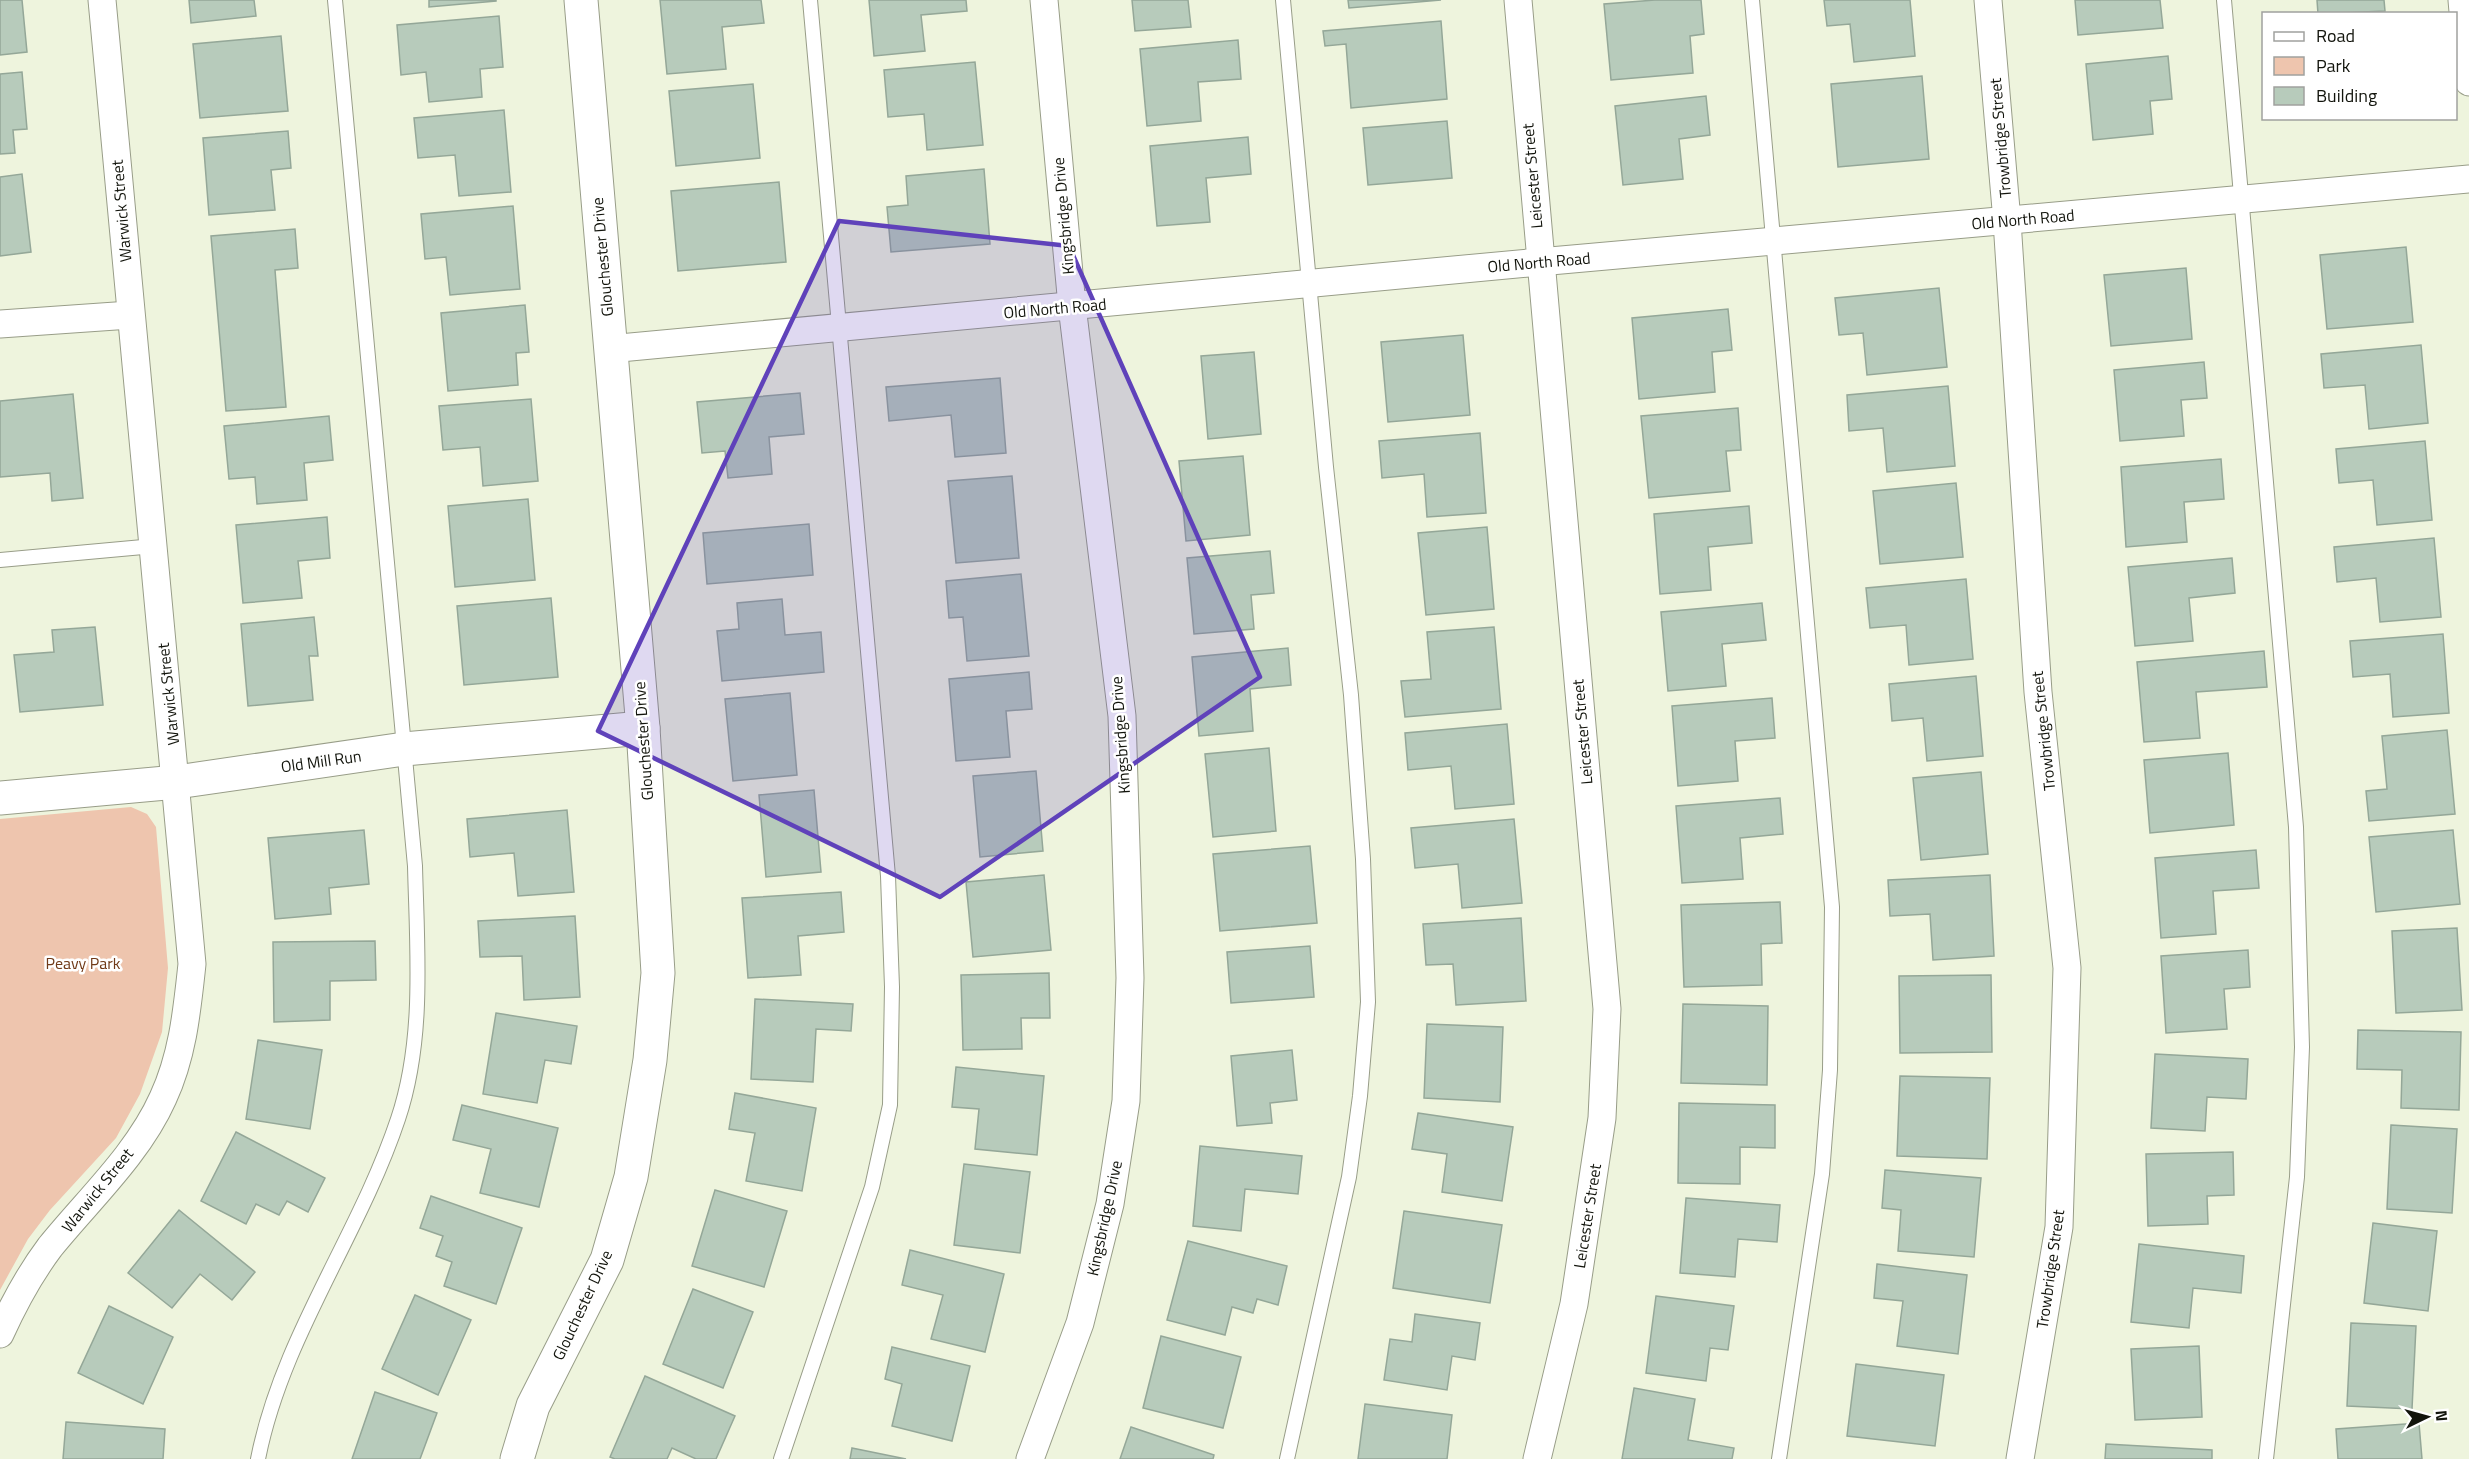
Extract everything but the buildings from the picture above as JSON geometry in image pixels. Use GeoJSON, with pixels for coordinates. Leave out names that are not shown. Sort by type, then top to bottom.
{"type":"FeatureCollection","features":[{"type":"Feature","properties":{"kind":"street","name":"Warwick Street"},"geometry":{"type":"LineString","coordinates":[[0,1334],[19,1291],[50,1248],[123,1162],[163,1099],[185,1035],[192,964],[177,782],[130,315],[102,0]]}},
{"type":"Feature","properties":{"kind":"street","name":"Glouchester Drive"},"geometry":{"type":"LineString","coordinates":[[517,1459],[533,1406],[607,1260],[631,1177],[650,1060],[658,973],[643,728],[581,0]]}},
{"type":"Feature","properties":{"kind":"street","name":"Kingsbridge Drive"},"geometry":{"type":"LineString","coordinates":[[1030,1459],[1080,1323],[1110,1204],[1126,1101],[1130,978],[1122,716],[1072,306],[1044,0]]}},
{"type":"Feature","properties":{"kind":"street","name":"Leicester Street"},"geometry":{"type":"LineString","coordinates":[[1518,0],[1539,262],[1607,1009],[1602,1118],[1577,1280],[1537,1459]]}},
{"type":"Feature","properties":{"kind":"street","name":"Trowbridge Street"},"geometry":{"type":"LineString","coordinates":[[1988,0],[2007,221],[2038,692],[2067,968],[2059,1227],[2020,1459]]}},
{"type":"Feature","properties":{"kind":"street"},"geometry":{"type":"LineString","coordinates":[[2462,0],[2469,82]]}},
{"type":"Feature","properties":{"kind":"street","name":"Old North Road"},"geometry":{"type":"LineString","coordinates":[[609,349],[1539,262],[2469,179]]}},
{"type":"Feature","properties":{"kind":"street"},"geometry":{"type":"LineString","coordinates":[[0,324],[130,315]]}},
{"type":"Feature","properties":{"kind":"street","name":"Old Mill Run"},"geometry":{"type":"LineString","coordinates":[[0,798],[177,782],[405,749],[643,728]]}},
{"type":"Feature","properties":{"kind":"lane"},"geometry":{"type":"LineString","coordinates":[[258,1459],[264,1428],[286,1362],[357,1216],[399,1119],[413,1053],[417,932],[415,866],[335,0]]}},
{"type":"Feature","properties":{"kind":"lane"},"geometry":{"type":"LineString","coordinates":[[781,1459],[872,1186],[890,1105],[892,987],[888,876],[841,327],[810,0]]}},
{"type":"Feature","properties":{"kind":"lane"},"geometry":{"type":"LineString","coordinates":[[1283,0],[1350,695],[1363,859],[1368,1002],[1360,1096],[1349,1177],[1319,1301],[1287,1459]]}},
{"type":"Feature","properties":{"kind":"lane"},"geometry":{"type":"LineString","coordinates":[[1752,0],[1832,907],[1833,982],[1822,1174],[1779,1459]]}},
{"type":"Feature","properties":{"kind":"lane"},"geometry":{"type":"LineString","coordinates":[[2224,0],[2296,827],[2300,924],[2302,1047],[2297,1177],[2266,1459]]}},
{"type":"Feature","properties":{"kind":"lane"},"geometry":{"type":"LineString","coordinates":[[0,560],[154,546]]}},
{"type":"Feature","properties":{"kind":"highlighted area"},"geometry":{"type":"Polygon","coordinates":[[[839,221],[1069,246],[1260,677],[940,897],[598,731],[839,221]]]}},
{"type":"Feature","properties":{"kind":"green space","name":"Peavy Park"},"geometry":{"type":"Polygon","coordinates":[[[131,807],[147,814],[156,827],[168,968],[162,1032],[140,1094],[116,1138],[50,1210],[28,1239],[0,1290],[0,819],[131,807]]]}}]}
